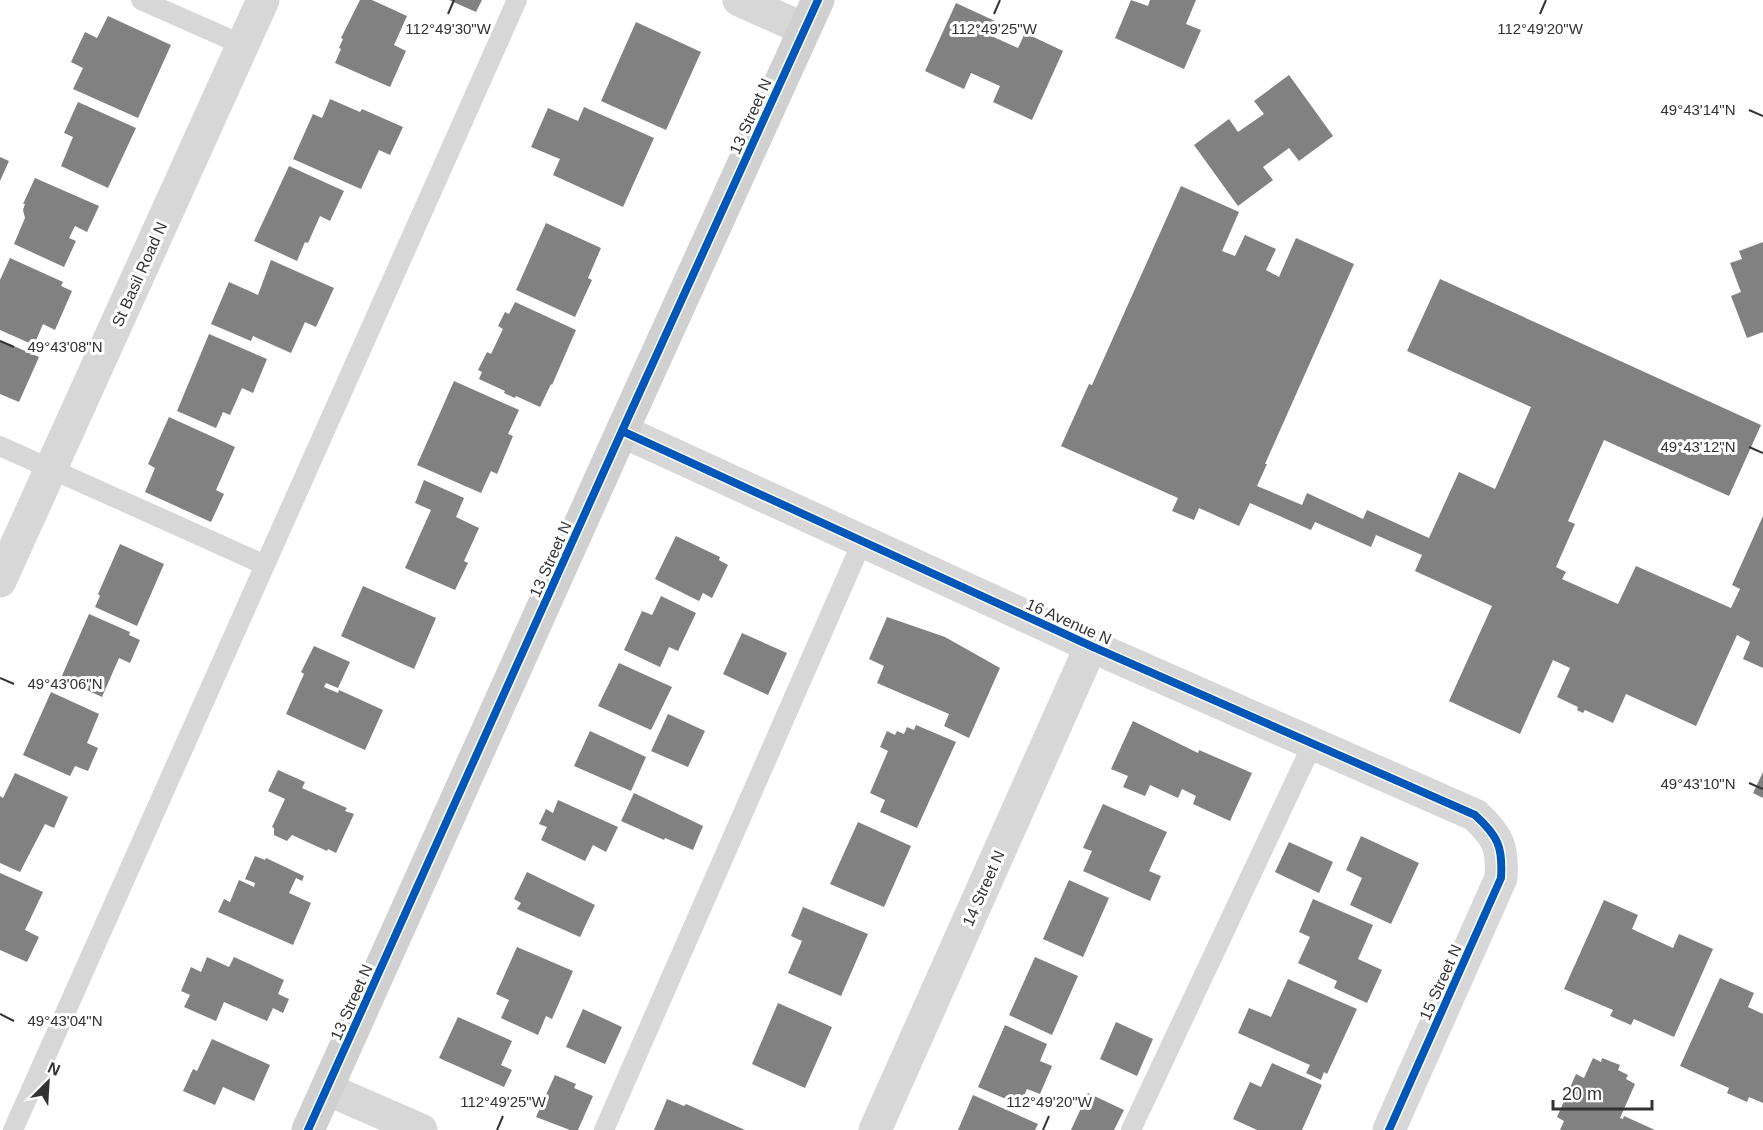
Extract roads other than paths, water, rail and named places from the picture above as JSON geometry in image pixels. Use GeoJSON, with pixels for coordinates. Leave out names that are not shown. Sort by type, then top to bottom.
{"type":"FeatureCollection","features":[{"type":"Feature","properties":{"kind":"street","name":"St Basil Road N"},"geometry":{"type":"LineString","coordinates":[[0,581],[263,0]]}},
{"type":"Feature","properties":{"kind":"street"},"geometry":{"type":"LineString","coordinates":[[739,0],[804,29]]}},
{"type":"Feature","properties":{"kind":"street","name":"13 Street N"},"geometry":{"type":"LineString","coordinates":[[308,1130],[818,0]]}},
{"type":"Feature","properties":{"kind":"street","name":"16 Avenue N"},"geometry":{"type":"LineString","coordinates":[[622,431],[1091,646],[1475,816],[1491,829],[1498,843]]}},
{"type":"Feature","properties":{"kind":"street","name":"14 Street N"},"geometry":{"type":"LineString","coordinates":[[875,1130],[1091,646]]}},
{"type":"Feature","properties":{"kind":"street","name":"15 Street N"},"geometry":{"type":"LineString","coordinates":[[1389,1130],[1501,878],[1502,860],[1498,843]]}},
{"type":"Feature","properties":{"kind":"street"},"geometry":{"type":"LineString","coordinates":[[327,1089],[421,1130]]}},
{"type":"Feature","properties":{"kind":"lane"},"geometry":{"type":"LineString","coordinates":[[141,0],[243,45]]}},
{"type":"Feature","properties":{"kind":"lane"},"geometry":{"type":"LineString","coordinates":[[13,1130],[517,0]]}},
{"type":"Feature","properties":{"kind":"lane"},"geometry":{"type":"LineString","coordinates":[[0,446],[265,565]]}},
{"type":"Feature","properties":{"kind":"lane"},"geometry":{"type":"LineString","coordinates":[[604,1130],[862,542]]}},
{"type":"Feature","properties":{"kind":"lane"},"geometry":{"type":"LineString","coordinates":[[1131,1130],[1313,743]]}}]}
